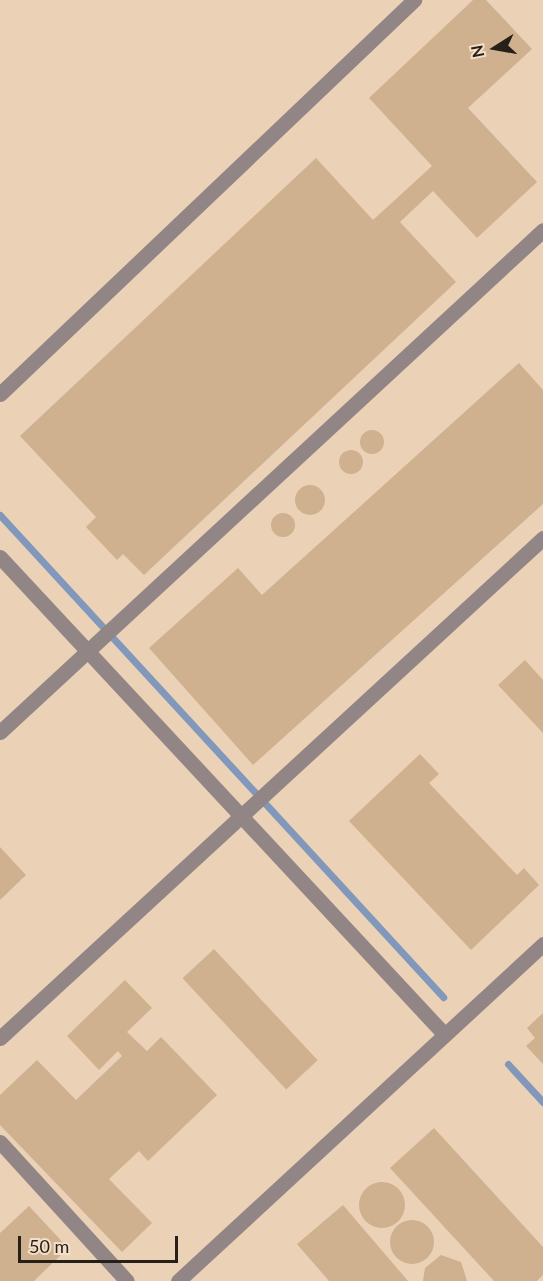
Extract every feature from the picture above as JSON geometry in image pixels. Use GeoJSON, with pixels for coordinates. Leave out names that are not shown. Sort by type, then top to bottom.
{"type":"FeatureCollection","features":[{"type":"Feature","properties":{"kind":"lane"},"geometry":{"type":"LineString","coordinates":[[0,394],[414,0]]}},
{"type":"Feature","properties":{"kind":"lane"},"geometry":{"type":"LineString","coordinates":[[0,732],[543,230]]}},
{"type":"Feature","properties":{"kind":"lane"},"geometry":{"type":"LineString","coordinates":[[0,1038],[242,812],[543,538]]}},
{"type":"Feature","properties":{"kind":"lane"},"geometry":{"type":"LineString","coordinates":[[0,557],[242,812],[444,1034]]}},
{"type":"Feature","properties":{"kind":"lane"},"geometry":{"type":"LineString","coordinates":[[178,1281],[543,944]]}},
{"type":"Feature","properties":{"kind":"lane"},"geometry":{"type":"LineString","coordinates":[[0,1142],[127,1281]]}},
{"type":"Feature","properties":{"kind":"shaded area"},"geometry":{"type":"Polygon","coordinates":[[[0,0],[543,0],[543,1281],[0,1281],[0,0]]]}},
{"type":"Feature","properties":{"kind":"building"},"geometry":{"type":"Polygon","coordinates":[[[473,0],[486,0],[532,49],[468,108],[537,182],[477,238],[433,191],[400,222],[456,282],[144,575],[123,554],[117,560],[86,527],[96,517],[20,436],[316,158],[373,220],[432,166],[369,98],[473,0]]]}},
{"type":"Feature","properties":{"kind":"building"},"geometry":{"type":"Polygon","coordinates":[[[519,363],[543,390],[543,504],[253,765],[149,648],[238,568],[262,595],[519,363]]]}},
{"type":"Feature","properties":{"kind":"building"},"geometry":{"type":"Polygon","coordinates":[[[372,430],[381,433],[384,442],[381,451],[372,454],[363,451],[360,442],[363,433],[372,430]]]}},
{"type":"Feature","properties":{"kind":"building"},"geometry":{"type":"Polygon","coordinates":[[[351,450],[360,453],[363,462],[360,471],[351,474],[342,471],[339,462],[342,453],[351,450]]]}},
{"type":"Feature","properties":{"kind":"building"},"geometry":{"type":"Polygon","coordinates":[[[310,485],[316,486],[324,494],[324,506],[316,514],[310,515],[304,514],[296,506],[295,500],[296,494],[304,486],[310,485]]]}},
{"type":"Feature","properties":{"kind":"building"},"geometry":{"type":"Polygon","coordinates":[[[283,513],[292,516],[295,525],[292,534],[283,537],[274,534],[271,525],[274,516],[283,513]]]}},
{"type":"Feature","properties":{"kind":"building"},"geometry":{"type":"Polygon","coordinates":[[[525,660],[543,680],[543,733],[498,685],[525,660]]]}},
{"type":"Feature","properties":{"kind":"building"},"geometry":{"type":"Polygon","coordinates":[[[420,754],[439,774],[429,783],[517,875],[524,868],[539,885],[471,950],[349,821],[420,754]]]}},
{"type":"Feature","properties":{"kind":"building"},"geometry":{"type":"Polygon","coordinates":[[[0,847],[26,875],[0,900],[0,847]]]}},
{"type":"Feature","properties":{"kind":"building"},"geometry":{"type":"Polygon","coordinates":[[[214,949],[318,1060],[286,1089],[183,978],[214,949]]]}},
{"type":"Feature","properties":{"kind":"building"},"geometry":{"type":"Polygon","coordinates":[[[125,980],[152,1008],[127,1032],[147,1051],[161,1037],[217,1095],[148,1161],[139,1151],[109,1179],[152,1223],[122,1252],[0,1125],[0,1095],[37,1060],[76,1100],[122,1056],[118,1051],[99,1070],[67,1036],[125,980]]]}},
{"type":"Feature","properties":{"kind":"building"},"geometry":{"type":"Polygon","coordinates":[[[543,1013],[543,1064],[526,1046],[535,1038],[527,1028],[543,1013]]]}},
{"type":"Feature","properties":{"kind":"building"},"geometry":{"type":"Polygon","coordinates":[[[434,1128],[543,1247],[543,1275],[537,1281],[494,1281],[390,1168],[434,1128]]]}},
{"type":"Feature","properties":{"kind":"building"},"geometry":{"type":"Polygon","coordinates":[[[382,1182],[398,1189],[405,1205],[398,1221],[382,1228],[366,1221],[359,1205],[366,1189],[382,1182]]]}},
{"type":"Feature","properties":{"kind":"building"},"geometry":{"type":"Polygon","coordinates":[[[343,1205],[408,1281],[329,1281],[297,1244],[343,1205]]]}},
{"type":"Feature","properties":{"kind":"building"},"geometry":{"type":"Polygon","coordinates":[[[29,1206],[68,1248],[34,1281],[0,1281],[0,1233],[29,1206]]]}},
{"type":"Feature","properties":{"kind":"building"},"geometry":{"type":"Polygon","coordinates":[[[412,1220],[428,1226],[434,1242],[428,1258],[412,1264],[396,1258],[390,1242],[396,1226],[412,1220]]]}},
{"type":"Feature","properties":{"kind":"building"},"geometry":{"type":"Polygon","coordinates":[[[441,1255],[461,1262],[467,1281],[423,1281],[425,1268],[441,1255]]]}},
{"type":"Feature","properties":{"kind":"waterway"},"geometry":{"type":"LineString","coordinates":[[0,515],[443,997]]}},
{"type":"Feature","properties":{"kind":"waterway"},"geometry":{"type":"LineString","coordinates":[[508,1064],[543,1102]]}}]}
